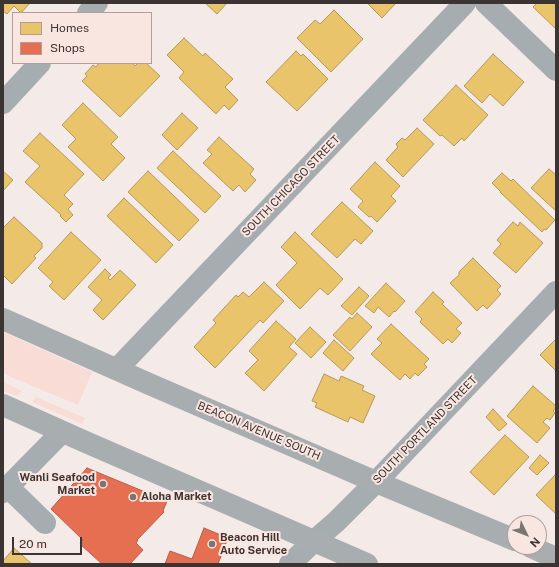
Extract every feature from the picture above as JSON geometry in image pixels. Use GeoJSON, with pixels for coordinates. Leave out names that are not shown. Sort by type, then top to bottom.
{"type":"FeatureCollection","features":[{"type":"Feature","properties":{"kind":"main road","name":"BEACON AVENUE SOUTH"},"geometry":{"type":"LineString","coordinates":[[3,319],[376,482],[507,537]]}},
{"type":"Feature","properties":{"kind":"main road"},"geometry":{"type":"LineString","coordinates":[[3,406],[367,564]]}},
{"type":"Feature","properties":{"kind":"street"},"geometry":{"type":"LineString","coordinates":[[89,12],[97,3]]}},
{"type":"Feature","properties":{"kind":"street","name":"SOUTH CHICAGO STREET"},"geometry":{"type":"LineString","coordinates":[[117,369],[466,3]]}},
{"type":"Feature","properties":{"kind":"street"},"geometry":{"type":"LineString","coordinates":[[486,3],[556,70]]}},
{"type":"Feature","properties":{"kind":"street"},"geometry":{"type":"LineString","coordinates":[[3,103],[39,64]]}},
{"type":"Feature","properties":{"kind":"street","name":"SOUTH PORTLAND STREET"},"geometry":{"type":"LineString","coordinates":[[290,564],[337,521],[376,482],[556,292]]}},
{"type":"Feature","properties":{"kind":"street"},"geometry":{"type":"LineString","coordinates":[[45,523],[6,490],[62,432]]}},
{"type":"Feature","properties":{"kind":"shaded area"},"geometry":{"type":"Polygon","coordinates":[[[3,332],[92,372],[78,405],[11,377],[3,372],[3,332]]]}},
{"type":"Feature","properties":{"kind":"shaded area"},"geometry":{"type":"Polygon","coordinates":[[[3,382],[22,391],[18,396],[3,391],[3,382]]]}},
{"type":"Feature","properties":{"kind":"shaded area"},"geometry":{"type":"Polygon","coordinates":[[[36,397],[85,418],[82,424],[32,402],[36,397]]]}},
{"type":"Feature","properties":{"kind":"building: Homes"},"geometry":{"type":"Polygon","coordinates":[[[3,3],[30,3],[22,12],[14,6],[7,14],[3,11],[3,3]]]}},
{"type":"Feature","properties":{"kind":"building: Homes"},"geometry":{"type":"Polygon","coordinates":[[[205,3],[227,3],[217,14],[205,3]]]}},
{"type":"Feature","properties":{"kind":"building: Homes"},"geometry":{"type":"Polygon","coordinates":[[[367,3],[396,3],[382,18],[367,3]]]}},
{"type":"Feature","properties":{"kind":"building: Homes"},"geometry":{"type":"Polygon","coordinates":[[[537,3],[556,3],[556,29],[533,7],[537,3]]]}},
{"type":"Feature","properties":{"kind":"building: Homes"},"geometry":{"type":"Polygon","coordinates":[[[334,10],[363,39],[331,72],[297,38],[315,20],[320,24],[334,10]]]}},
{"type":"Feature","properties":{"kind":"building: Homes"},"geometry":{"type":"Polygon","coordinates":[[[184,38],[203,56],[205,53],[233,79],[225,87],[238,100],[229,110],[224,105],[216,114],[179,78],[184,72],[167,55],[184,38]]]}},
{"type":"Feature","properties":{"kind":"building: Homes"},"geometry":{"type":"Polygon","coordinates":[[[296,51],[301,56],[303,54],[328,79],[297,111],[266,82],[296,51]]]}},
{"type":"Feature","properties":{"kind":"building: Homes"},"geometry":{"type":"Polygon","coordinates":[[[493,54],[524,82],[503,106],[490,94],[482,103],[464,86],[493,54]]]}},
{"type":"Feature","properties":{"kind":"building: Homes"},"geometry":{"type":"Polygon","coordinates":[[[98,64],[133,64],[135,66],[137,64],[147,64],[160,76],[120,117],[82,81],[87,76],[85,74],[93,65],[96,67],[98,64]]]}},
{"type":"Feature","properties":{"kind":"building: Homes"},"geometry":{"type":"Polygon","coordinates":[[[456,85],[488,115],[464,141],[462,138],[454,146],[442,135],[440,136],[423,120],[456,85]]]}},
{"type":"Feature","properties":{"kind":"building: Homes"},"geometry":{"type":"Polygon","coordinates":[[[83,103],[118,137],[111,144],[125,158],[103,181],[68,147],[76,139],[62,125],[83,103]]]}},
{"type":"Feature","properties":{"kind":"building: Homes"},"geometry":{"type":"Polygon","coordinates":[[[182,113],[198,128],[177,150],[162,135],[182,113]]]}},
{"type":"Feature","properties":{"kind":"building: Homes"},"geometry":{"type":"Polygon","coordinates":[[[417,128],[434,144],[403,177],[386,160],[398,147],[396,144],[402,138],[405,140],[417,128]]]}},
{"type":"Feature","properties":{"kind":"building: Homes"},"geometry":{"type":"Polygon","coordinates":[[[40,133],[84,174],[64,195],[73,204],[68,209],[73,215],[66,222],[60,216],[61,215],[25,182],[40,166],[23,151],[40,133]]]}},
{"type":"Feature","properties":{"kind":"building: Homes"},"geometry":{"type":"Polygon","coordinates":[[[219,137],[254,169],[250,174],[256,180],[245,192],[239,185],[233,191],[203,163],[212,154],[207,150],[219,137]]]}},
{"type":"Feature","properties":{"kind":"building: Homes"},"geometry":{"type":"Polygon","coordinates":[[[173,151],[221,196],[205,213],[157,168],[173,151]]]}},
{"type":"Feature","properties":{"kind":"building: Homes"},"geometry":{"type":"Polygon","coordinates":[[[375,162],[400,186],[391,196],[396,201],[377,222],[358,207],[363,201],[350,189],[375,162]]]}},
{"type":"Feature","properties":{"kind":"building: Homes"},"geometry":{"type":"Polygon","coordinates":[[[549,169],[556,175],[556,211],[531,188],[549,169]]]}},
{"type":"Feature","properties":{"kind":"building: Homes"},"geometry":{"type":"Polygon","coordinates":[[[3,171],[13,180],[3,191],[3,171]]]}},
{"type":"Feature","properties":{"kind":"building: Homes"},"geometry":{"type":"Polygon","coordinates":[[[148,171],[199,220],[179,241],[128,192],[148,171]]]}},
{"type":"Feature","properties":{"kind":"building: Homes"},"geometry":{"type":"Polygon","coordinates":[[[502,173],[511,181],[513,179],[555,220],[546,230],[544,229],[542,232],[492,183],[502,173]]]}},
{"type":"Feature","properties":{"kind":"building: Homes"},"geometry":{"type":"Polygon","coordinates":[[[124,198],[173,245],[156,263],[107,216],[124,198]]]}},
{"type":"Feature","properties":{"kind":"building: Homes"},"geometry":{"type":"Polygon","coordinates":[[[342,202],[373,231],[361,244],[355,239],[337,258],[311,234],[342,202]]]}},
{"type":"Feature","properties":{"kind":"building: Homes"},"geometry":{"type":"Polygon","coordinates":[[[14,217],[42,243],[42,248],[34,256],[36,258],[12,284],[3,275],[3,228],[14,217]]]}},
{"type":"Feature","properties":{"kind":"building: Homes"},"geometry":{"type":"Polygon","coordinates":[[[513,222],[518,226],[520,222],[543,243],[516,273],[493,253],[501,244],[497,240],[513,222]]]}},
{"type":"Feature","properties":{"kind":"building: Homes"},"geometry":{"type":"Polygon","coordinates":[[[71,232],[101,260],[64,300],[49,286],[53,282],[38,268],[71,232]]]}},
{"type":"Feature","properties":{"kind":"building: Homes"},"geometry":{"type":"Polygon","coordinates":[[[295,232],[343,279],[328,295],[320,288],[300,309],[276,285],[297,263],[281,247],[295,232]]]}},
{"type":"Feature","properties":{"kind":"building: Homes"},"geometry":{"type":"Polygon","coordinates":[[[473,258],[501,286],[497,290],[501,294],[487,309],[483,305],[477,311],[450,283],[459,275],[459,272],[473,258]]]}},
{"type":"Feature","properties":{"kind":"building: Homes"},"geometry":{"type":"Polygon","coordinates":[[[105,269],[111,275],[108,278],[110,280],[120,270],[136,285],[103,320],[93,310],[102,300],[88,287],[105,269]]]}},
{"type":"Feature","properties":{"kind":"building: Homes"},"geometry":{"type":"Polygon","coordinates":[[[264,282],[284,301],[263,323],[260,320],[215,368],[194,347],[216,323],[213,320],[236,295],[238,297],[243,292],[249,297],[264,282]]]}},
{"type":"Feature","properties":{"kind":"building: Homes"},"geometry":{"type":"Polygon","coordinates":[[[386,283],[405,301],[389,317],[378,307],[374,313],[365,306],[386,283]]]}},
{"type":"Feature","properties":{"kind":"building: Homes"},"geometry":{"type":"Polygon","coordinates":[[[359,287],[369,296],[352,315],[341,306],[359,287]]]}},
{"type":"Feature","properties":{"kind":"building: Homes"},"geometry":{"type":"Polygon","coordinates":[[[433,292],[444,302],[442,304],[462,323],[456,329],[461,333],[452,343],[448,339],[443,344],[420,322],[422,319],[415,312],[433,292]]]}},
{"type":"Feature","properties":{"kind":"building: Homes"},"geometry":{"type":"Polygon","coordinates":[[[357,313],[372,327],[350,351],[333,335],[350,317],[352,319],[357,313]]]}},
{"type":"Feature","properties":{"kind":"building: Homes"},"geometry":{"type":"Polygon","coordinates":[[[276,321],[296,339],[289,347],[297,354],[264,391],[245,373],[258,360],[249,351],[276,321]]]}},
{"type":"Feature","properties":{"kind":"building: Homes"},"geometry":{"type":"Polygon","coordinates":[[[391,324],[429,359],[424,364],[427,367],[418,376],[415,373],[410,379],[405,374],[400,380],[371,354],[382,343],[377,339],[391,324]]]}},
{"type":"Feature","properties":{"kind":"building: Homes"},"geometry":{"type":"Polygon","coordinates":[[[310,327],[326,342],[311,358],[295,343],[310,327]]]}},
{"type":"Feature","properties":{"kind":"building: Homes"},"geometry":{"type":"Polygon","coordinates":[[[556,339],[556,371],[540,355],[556,339]]]}},
{"type":"Feature","properties":{"kind":"building: Homes"},"geometry":{"type":"Polygon","coordinates":[[[334,340],[354,358],[343,371],[323,353],[334,340]]]}},
{"type":"Feature","properties":{"kind":"building: Homes"},"geometry":{"type":"Polygon","coordinates":[[[324,374],[339,381],[341,376],[364,386],[362,390],[375,396],[363,423],[350,417],[348,422],[315,407],[317,403],[312,401],[324,374]]]}},
{"type":"Feature","properties":{"kind":"building: Homes"},"geometry":{"type":"Polygon","coordinates":[[[533,386],[556,406],[553,411],[555,413],[550,420],[547,418],[543,422],[550,428],[537,443],[507,416],[533,386]]]}},
{"type":"Feature","properties":{"kind":"building: Homes"},"geometry":{"type":"Polygon","coordinates":[[[493,409],[507,424],[499,431],[486,417],[493,409]]]}},
{"type":"Feature","properties":{"kind":"building: Homes"},"geometry":{"type":"Polygon","coordinates":[[[505,435],[529,457],[494,495],[470,472],[505,435]]]}},
{"type":"Feature","properties":{"kind":"building: Homes"},"geometry":{"type":"Polygon","coordinates":[[[540,455],[549,463],[537,475],[529,468],[540,455]]]}},
{"type":"Feature","properties":{"kind":"building: Homes"},"geometry":{"type":"Polygon","coordinates":[[[555,475],[556,476],[556,514],[536,495],[555,475]]]}},
{"type":"Feature","properties":{"kind":"building: Homes"},"geometry":{"type":"Polygon","coordinates":[[[14,548],[32,564],[3,564],[3,561],[14,548]]]}},
{"type":"Feature","properties":{"kind":"building: Shops"},"geometry":{"type":"Polygon","coordinates":[[[87,468],[167,501],[163,511],[164,512],[137,540],[136,543],[143,550],[130,564],[102,564],[80,544],[83,540],[51,509],[87,468]]]}},
{"type":"Feature","properties":{"kind":"building: Shops","name":"Beacon Hill Auto Service"},"geometry":{"type":"Polygon","coordinates":[[[204,528],[228,538],[218,564],[165,564],[170,551],[192,559],[204,528]]]}},
{"type":"Feature","properties":{"kind":"place","name":"Wanli Seafood Market"},"geometry":{"type":"Point","coordinates":[103,484]}},
{"type":"Feature","properties":{"kind":"place","name":"Aloha Market"},"geometry":{"type":"Point","coordinates":[133,497]}},
{"type":"Feature","properties":{"kind":"place","name":"Beacon Hill Auto Service"},"geometry":{"type":"Point","coordinates":[212,544]}}]}
